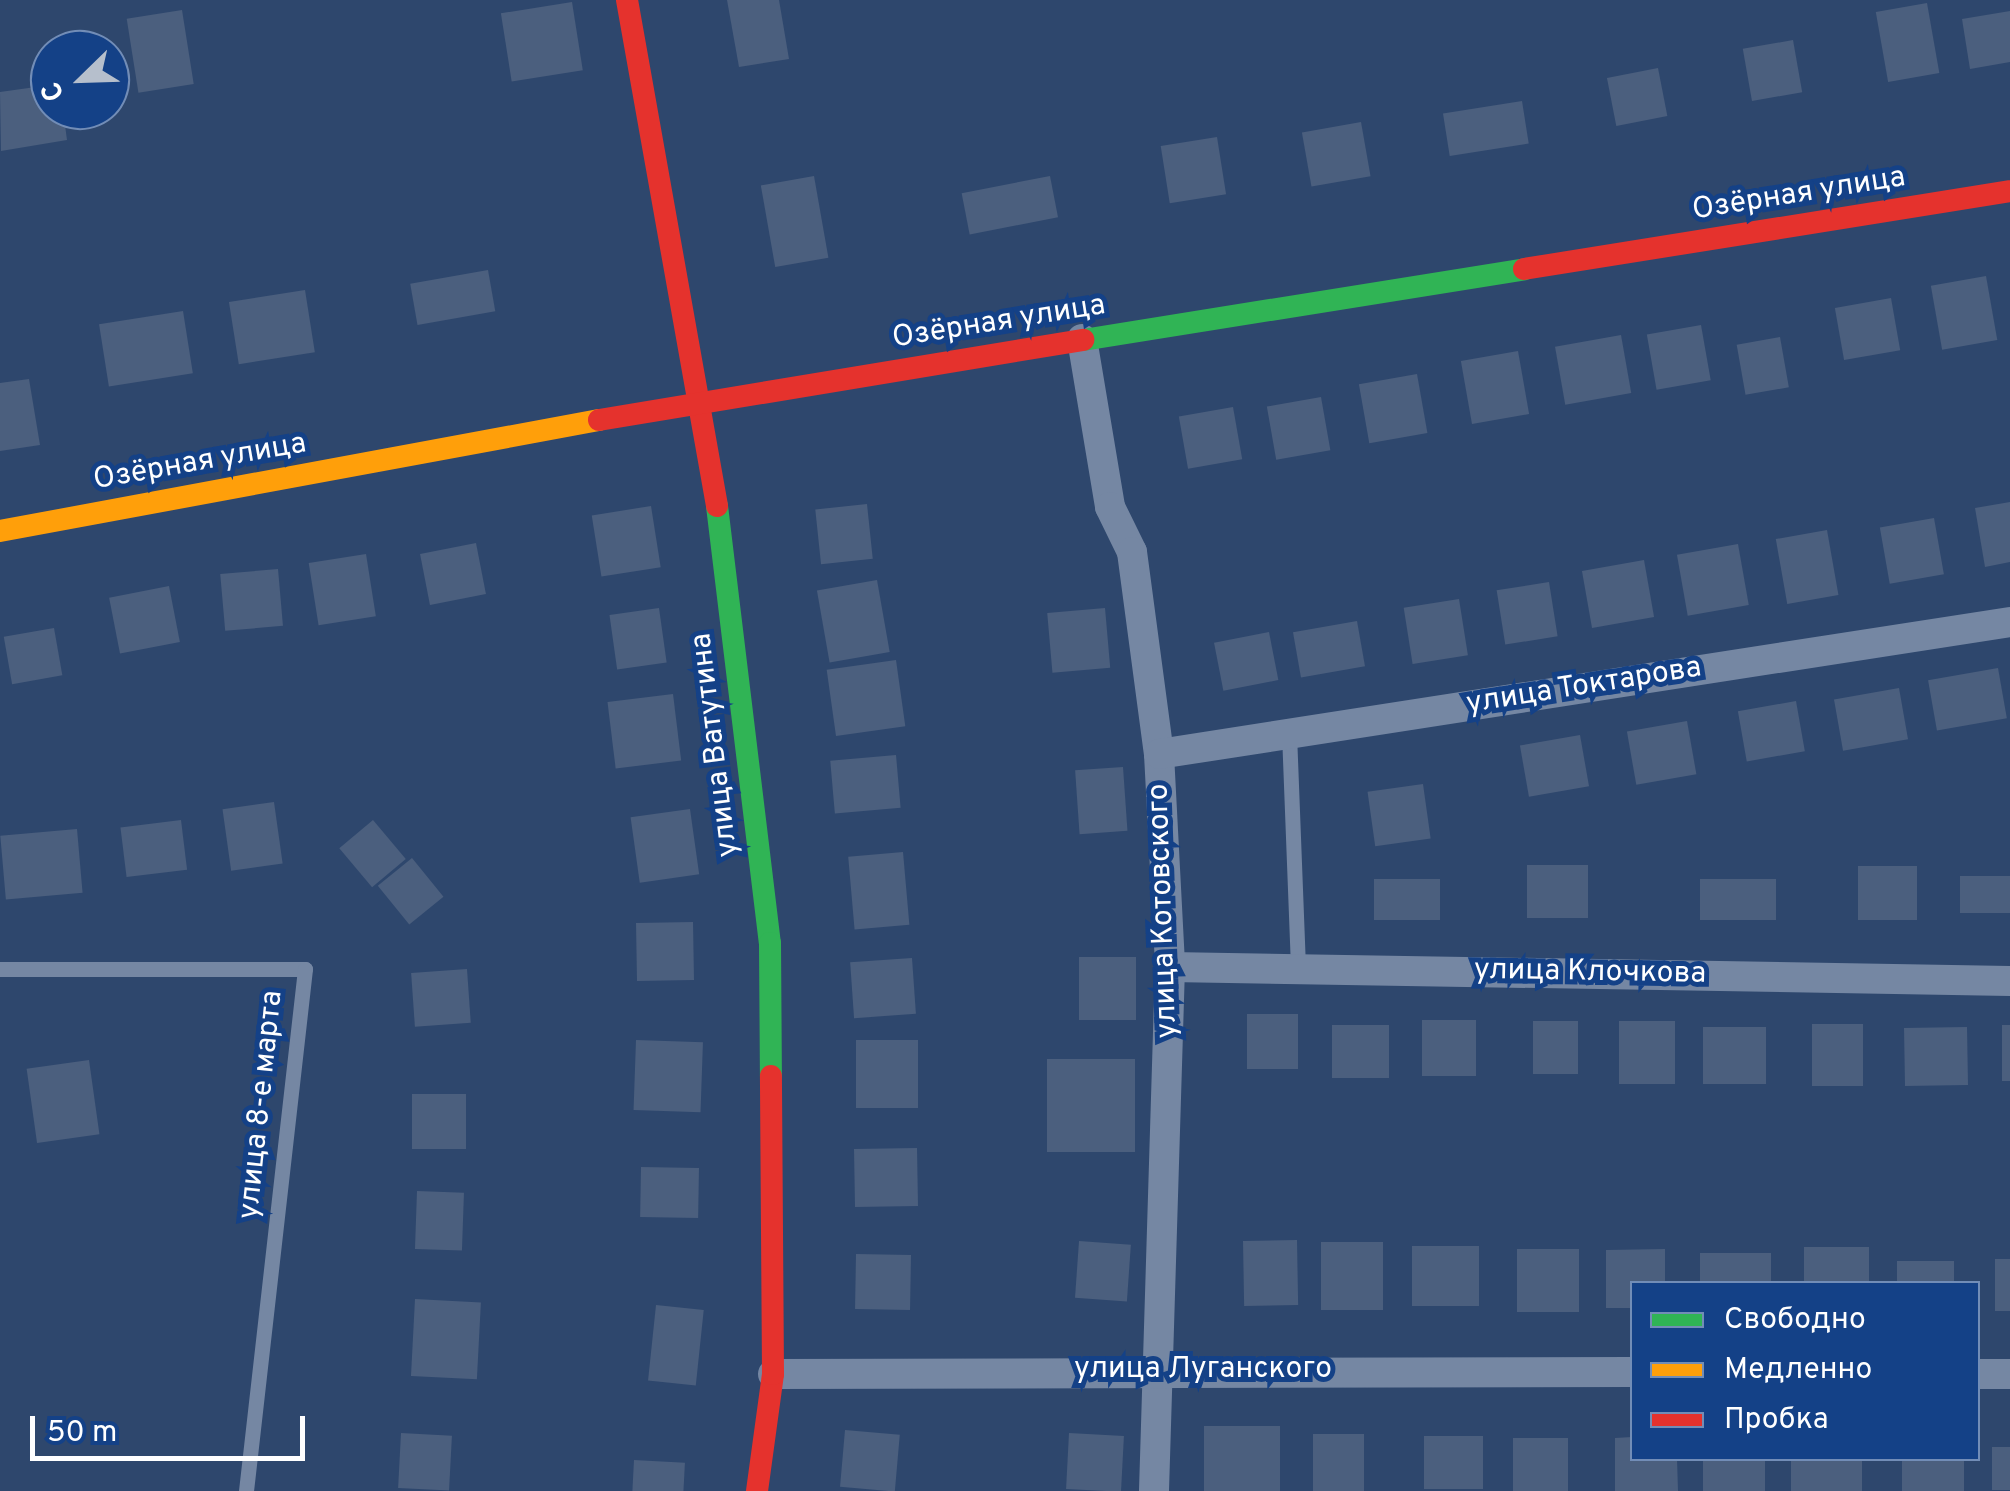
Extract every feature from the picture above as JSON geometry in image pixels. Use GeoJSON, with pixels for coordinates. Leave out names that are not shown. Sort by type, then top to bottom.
{"type":"FeatureCollection","features":[{"type":"Feature","properties":{"kind":"street","name":"улица Ватутина"},"geometry":{"type":"LineString","coordinates":[[627,0],[704,401],[770,943],[773,1374],[758,1491]]}},
{"type":"Feature","properties":{"kind":"street","name":"Озёрная улица"},"geometry":{"type":"LineString","coordinates":[[0,530],[704,401],[2010,191]]}},
{"type":"Feature","properties":{"kind":"street","name":"улица Котовского"},"geometry":{"type":"LineString","coordinates":[[1082,339],[1110,507],[1132,552],[1159,754],[1170,967],[1162,1369],[1154,1491]]}},
{"type":"Feature","properties":{"kind":"street","name":"улица Токтарова"},"geometry":{"type":"LineString","coordinates":[[1159,754],[2010,622]]}},
{"type":"Feature","properties":{"kind":"street","name":"улица Клочкова"},"geometry":{"type":"LineString","coordinates":[[1170,967],[1298,966],[2010,981]]}},
{"type":"Feature","properties":{"kind":"street","name":"улица Луганского"},"geometry":{"type":"LineString","coordinates":[[773,1374],[1162,1369],[1630,1372]]}},
{"type":"Feature","properties":{"kind":"street"},"geometry":{"type":"LineString","coordinates":[[1980,1374],[2010,1374]]}},
{"type":"Feature","properties":{"kind":"lane"},"geometry":{"type":"LineString","coordinates":[[1289,733],[1298,966]]}},
{"type":"Feature","properties":{"kind":"lane","name":"улица 8-е марта"},"geometry":{"type":"LineString","coordinates":[[0,969],[305,969],[246,1491]]}},
{"type":"Feature","properties":{"kind":"building"},"geometry":{"type":"Polygon","coordinates":[[[727,0],[779,0],[789,59],[739,67],[727,0]]]}},
{"type":"Feature","properties":{"kind":"building"},"geometry":{"type":"Polygon","coordinates":[[[572,2],[583,70],[512,81],[501,13],[572,2]]]}},
{"type":"Feature","properties":{"kind":"building"},"geometry":{"type":"Polygon","coordinates":[[[1927,3],[1939,73],[1888,82],[1876,12],[1927,3]]]}},
{"type":"Feature","properties":{"kind":"building"},"geometry":{"type":"Polygon","coordinates":[[[182,10],[194,84],[138,93],[127,19],[182,10]]]}},
{"type":"Feature","properties":{"kind":"building"},"geometry":{"type":"Polygon","coordinates":[[[2010,11],[2010,62],[1970,69],[1962,19],[2010,11]]]}},
{"type":"Feature","properties":{"kind":"building"},"geometry":{"type":"Polygon","coordinates":[[[1793,40],[1802,92],[1752,101],[1743,49],[1793,40]]]}},
{"type":"Feature","properties":{"kind":"building"},"geometry":{"type":"Polygon","coordinates":[[[1658,68],[1667,116],[1616,126],[1607,78],[1658,68]]]}},
{"type":"Feature","properties":{"kind":"building"},"geometry":{"type":"Polygon","coordinates":[[[30,88],[30,130],[66,130],[67,140],[1,151],[0,92],[30,88]]]}},
{"type":"Feature","properties":{"kind":"building"},"geometry":{"type":"Polygon","coordinates":[[[1522,101],[1529,143],[1450,156],[1443,114],[1522,101]]]}},
{"type":"Feature","properties":{"kind":"building"},"geometry":{"type":"Polygon","coordinates":[[[1361,122],[1371,176],[1311,187],[1302,132],[1361,122]]]}},
{"type":"Feature","properties":{"kind":"building"},"geometry":{"type":"Polygon","coordinates":[[[1217,137],[1226,194],[1170,203],[1161,146],[1217,137]]]}},
{"type":"Feature","properties":{"kind":"building"},"geometry":{"type":"Polygon","coordinates":[[[814,176],[828,258],[775,267],[761,185],[814,176]]]}},
{"type":"Feature","properties":{"kind":"building"},"geometry":{"type":"Polygon","coordinates":[[[1050,176],[1058,217],[970,234],[962,193],[1050,176]]]}},
{"type":"Feature","properties":{"kind":"building"},"geometry":{"type":"Polygon","coordinates":[[[488,270],[495,311],[417,325],[410,284],[488,270]]]}},
{"type":"Feature","properties":{"kind":"building"},"geometry":{"type":"Polygon","coordinates":[[[1986,276],[1997,340],[1942,350],[1931,286],[1986,276]]]}},
{"type":"Feature","properties":{"kind":"building"},"geometry":{"type":"Polygon","coordinates":[[[305,290],[315,352],[239,364],[229,302],[305,290]]]}},
{"type":"Feature","properties":{"kind":"building"},"geometry":{"type":"Polygon","coordinates":[[[1891,298],[1900,350],[1844,360],[1835,308],[1891,298]]]}},
{"type":"Feature","properties":{"kind":"building"},"geometry":{"type":"Polygon","coordinates":[[[183,311],[193,373],[109,387],[99,324],[183,311]]]}},
{"type":"Feature","properties":{"kind":"building"},"geometry":{"type":"Polygon","coordinates":[[[1701,325],[1711,380],[1657,390],[1647,335],[1701,325]]]}},
{"type":"Feature","properties":{"kind":"building"},"geometry":{"type":"Polygon","coordinates":[[[1621,335],[1631,393],[1565,405],[1555,347],[1621,335]]]}},
{"type":"Feature","properties":{"kind":"building"},"geometry":{"type":"Polygon","coordinates":[[[1780,337],[1789,387],[1746,395],[1737,345],[1780,337]]]}},
{"type":"Feature","properties":{"kind":"building"},"geometry":{"type":"Polygon","coordinates":[[[1518,351],[1529,414],[1472,424],[1461,361],[1518,351]]]}},
{"type":"Feature","properties":{"kind":"building"},"geometry":{"type":"Polygon","coordinates":[[[1417,374],[1427,433],[1369,443],[1359,384],[1417,374]]]}},
{"type":"Feature","properties":{"kind":"building"},"geometry":{"type":"Polygon","coordinates":[[[29,379],[40,445],[0,451],[0,383],[29,379]]]}},
{"type":"Feature","properties":{"kind":"building"},"geometry":{"type":"Polygon","coordinates":[[[1321,397],[1330,450],[1276,460],[1267,407],[1321,397]]]}},
{"type":"Feature","properties":{"kind":"building"},"geometry":{"type":"Polygon","coordinates":[[[1233,407],[1242,459],[1188,469],[1179,417],[1233,407]]]}},
{"type":"Feature","properties":{"kind":"building"},"geometry":{"type":"Polygon","coordinates":[[[2010,502],[2010,562],[1985,567],[1975,508],[2010,502]]]}},
{"type":"Feature","properties":{"kind":"building"},"geometry":{"type":"Polygon","coordinates":[[[867,504],[873,559],[821,564],[815,509],[867,504]]]}},
{"type":"Feature","properties":{"kind":"building"},"geometry":{"type":"Polygon","coordinates":[[[651,506],[661,567],[601,577],[592,515],[651,506]]]}},
{"type":"Feature","properties":{"kind":"building"},"geometry":{"type":"Polygon","coordinates":[[[1934,518],[1944,574],[1890,584],[1880,528],[1934,518]]]}},
{"type":"Feature","properties":{"kind":"building"},"geometry":{"type":"Polygon","coordinates":[[[1827,530],[1838,595],[1787,604],[1776,539],[1827,530]]]}},
{"type":"Feature","properties":{"kind":"building"},"geometry":{"type":"Polygon","coordinates":[[[476,543],[486,594],[430,605],[420,554],[476,543]]]}},
{"type":"Feature","properties":{"kind":"building"},"geometry":{"type":"Polygon","coordinates":[[[1738,544],[1749,605],[1688,616],[1677,555],[1738,544]]]}},
{"type":"Feature","properties":{"kind":"building"},"geometry":{"type":"Polygon","coordinates":[[[366,554],[376,616],[319,625],[309,563],[366,554]]]}},
{"type":"Feature","properties":{"kind":"building"},"geometry":{"type":"Polygon","coordinates":[[[1644,560],[1654,617],[1592,628],[1582,571],[1644,560]]]}},
{"type":"Feature","properties":{"kind":"building"},"geometry":{"type":"Polygon","coordinates":[[[278,569],[283,626],[225,631],[220,574],[278,569]]]}},
{"type":"Feature","properties":{"kind":"building"},"geometry":{"type":"Polygon","coordinates":[[[877,580],[890,652],[830,662],[817,591],[877,580]]]}},
{"type":"Feature","properties":{"kind":"building"},"geometry":{"type":"Polygon","coordinates":[[[1549,582],[1558,636],[1505,645],[1497,590],[1549,582]]]}},
{"type":"Feature","properties":{"kind":"building"},"geometry":{"type":"Polygon","coordinates":[[[169,586],[180,642],[120,654],[109,598],[169,586]]]}},
{"type":"Feature","properties":{"kind":"building"},"geometry":{"type":"Polygon","coordinates":[[[1459,599],[1468,655],[1413,664],[1404,608],[1459,599]]]}},
{"type":"Feature","properties":{"kind":"building"},"geometry":{"type":"Polygon","coordinates":[[[659,608],[667,662],[617,669],[609,615],[659,608]]]}},
{"type":"Feature","properties":{"kind":"building"},"geometry":{"type":"Polygon","coordinates":[[[1105,608],[1110,668],[1052,673],[1047,613],[1105,608]]]}},
{"type":"Feature","properties":{"kind":"building"},"geometry":{"type":"Polygon","coordinates":[[[1357,621],[1365,666],[1301,678],[1293,632],[1357,621]]]}},
{"type":"Feature","properties":{"kind":"building"},"geometry":{"type":"Polygon","coordinates":[[[54,628],[62,675],[12,684],[4,637],[54,628]]]}},
{"type":"Feature","properties":{"kind":"building"},"geometry":{"type":"Polygon","coordinates":[[[1269,632],[1278,680],[1223,691],[1214,643],[1269,632]]]}},
{"type":"Feature","properties":{"kind":"building"},"geometry":{"type":"Polygon","coordinates":[[[896,660],[905,726],[836,736],[827,670],[896,660]]]}},
{"type":"Feature","properties":{"kind":"building"},"geometry":{"type":"Polygon","coordinates":[[[1998,668],[2007,718],[1937,731],[1928,680],[1998,668]]]}},
{"type":"Feature","properties":{"kind":"building"},"geometry":{"type":"Polygon","coordinates":[[[1899,688],[1908,739],[1843,751],[1834,699],[1899,688]]]}},
{"type":"Feature","properties":{"kind":"building"},"geometry":{"type":"Polygon","coordinates":[[[673,694],[681,761],[616,769],[607,702],[673,694]]]}},
{"type":"Feature","properties":{"kind":"building"},"geometry":{"type":"Polygon","coordinates":[[[1796,701],[1805,751],[1747,761],[1738,711],[1796,701]]]}},
{"type":"Feature","properties":{"kind":"building"},"geometry":{"type":"Polygon","coordinates":[[[1687,721],[1696,774],[1636,785],[1627,732],[1687,721]]]}},
{"type":"Feature","properties":{"kind":"building"},"geometry":{"type":"Polygon","coordinates":[[[1580,735],[1589,786],[1529,797],[1520,746],[1580,735]]]}},
{"type":"Feature","properties":{"kind":"building"},"geometry":{"type":"Polygon","coordinates":[[[896,755],[901,808],[835,814],[830,761],[896,755]]]}},
{"type":"Feature","properties":{"kind":"building"},"geometry":{"type":"Polygon","coordinates":[[[1123,767],[1127,831],[1080,834],[1075,770],[1123,767]]]}},
{"type":"Feature","properties":{"kind":"building"},"geometry":{"type":"Polygon","coordinates":[[[1423,784],[1431,838],[1375,846],[1368,792],[1423,784]]]}},
{"type":"Feature","properties":{"kind":"building"},"geometry":{"type":"Polygon","coordinates":[[[274,802],[283,863],[231,871],[223,809],[274,802]]]}},
{"type":"Feature","properties":{"kind":"building"},"geometry":{"type":"Polygon","coordinates":[[[690,809],[699,874],[640,883],[631,817],[690,809]]]}},
{"type":"Feature","properties":{"kind":"building"},"geometry":{"type":"Polygon","coordinates":[[[181,820],[187,870],[127,877],[120,827],[181,820]]]}},
{"type":"Feature","properties":{"kind":"building"},"geometry":{"type":"Polygon","coordinates":[[[373,820],[406,859],[372,887],[339,848],[373,820]]]}},
{"type":"Feature","properties":{"kind":"building"},"geometry":{"type":"Polygon","coordinates":[[[77,829],[83,893],[6,899],[0,836],[77,829]]]}},
{"type":"Feature","properties":{"kind":"building"},"geometry":{"type":"Polygon","coordinates":[[[903,852],[909,925],[855,930],[848,857],[903,852]]]}},
{"type":"Feature","properties":{"kind":"building"},"geometry":{"type":"Polygon","coordinates":[[[412,858],[443,897],[409,925],[378,886],[412,858]]]}},
{"type":"Feature","properties":{"kind":"building"},"geometry":{"type":"Polygon","coordinates":[[[1527,865],[1588,865],[1588,918],[1527,918],[1527,865]]]}},
{"type":"Feature","properties":{"kind":"building"},"geometry":{"type":"Polygon","coordinates":[[[1858,866],[1917,866],[1917,920],[1858,920],[1858,866]]]}},
{"type":"Feature","properties":{"kind":"building"},"geometry":{"type":"Polygon","coordinates":[[[1960,876],[2010,876],[2010,913],[1960,913],[1960,876]]]}},
{"type":"Feature","properties":{"kind":"building"},"geometry":{"type":"Polygon","coordinates":[[[1374,879],[1440,879],[1440,920],[1374,920],[1374,879]]]}},
{"type":"Feature","properties":{"kind":"building"},"geometry":{"type":"Polygon","coordinates":[[[1700,879],[1776,879],[1776,920],[1700,920],[1700,879]]]}},
{"type":"Feature","properties":{"kind":"building"},"geometry":{"type":"Polygon","coordinates":[[[693,922],[694,980],[637,981],[636,923],[693,922]]]}},
{"type":"Feature","properties":{"kind":"building"},"geometry":{"type":"Polygon","coordinates":[[[1079,957],[1136,957],[1136,1020],[1079,1020],[1079,957]]]}},
{"type":"Feature","properties":{"kind":"building"},"geometry":{"type":"Polygon","coordinates":[[[912,958],[916,1014],[854,1018],[850,962],[912,958]]]}},
{"type":"Feature","properties":{"kind":"building"},"geometry":{"type":"Polygon","coordinates":[[[467,969],[471,1023],[415,1027],[411,973],[467,969]]]}},
{"type":"Feature","properties":{"kind":"building"},"geometry":{"type":"Polygon","coordinates":[[[1247,1014],[1298,1014],[1298,1069],[1247,1069],[1247,1014]]]}},
{"type":"Feature","properties":{"kind":"building"},"geometry":{"type":"Polygon","coordinates":[[[1422,1020],[1476,1020],[1476,1076],[1422,1076],[1422,1020]]]}},
{"type":"Feature","properties":{"kind":"building"},"geometry":{"type":"Polygon","coordinates":[[[1533,1021],[1578,1021],[1578,1074],[1533,1074],[1533,1021]]]}},
{"type":"Feature","properties":{"kind":"building"},"geometry":{"type":"Polygon","coordinates":[[[1619,1021],[1675,1021],[1675,1084],[1619,1084],[1619,1021]]]}},
{"type":"Feature","properties":{"kind":"building"},"geometry":{"type":"Polygon","coordinates":[[[1812,1024],[1863,1024],[1863,1086],[1812,1086],[1812,1024]]]}},
{"type":"Feature","properties":{"kind":"building"},"geometry":{"type":"Polygon","coordinates":[[[1332,1025],[1389,1025],[1389,1078],[1332,1078],[1332,1025]]]}},
{"type":"Feature","properties":{"kind":"building"},"geometry":{"type":"Polygon","coordinates":[[[2002,1025],[2010,1025],[2010,1081],[2002,1081],[2002,1025]]]}},
{"type":"Feature","properties":{"kind":"building"},"geometry":{"type":"Polygon","coordinates":[[[1703,1027],[1766,1027],[1766,1084],[1703,1084],[1703,1027]]]}},
{"type":"Feature","properties":{"kind":"building"},"geometry":{"type":"Polygon","coordinates":[[[1967,1027],[1968,1085],[1905,1086],[1904,1028],[1967,1027]]]}},
{"type":"Feature","properties":{"kind":"building"},"geometry":{"type":"Polygon","coordinates":[[[636,1040],[703,1042],[701,1112],[634,1110],[636,1040]]]}},
{"type":"Feature","properties":{"kind":"building"},"geometry":{"type":"Polygon","coordinates":[[[856,1040],[918,1040],[918,1108],[856,1108],[856,1040]]]}},
{"type":"Feature","properties":{"kind":"building"},"geometry":{"type":"Polygon","coordinates":[[[1047,1059],[1135,1059],[1135,1152],[1047,1152],[1047,1059]]]}},
{"type":"Feature","properties":{"kind":"building"},"geometry":{"type":"Polygon","coordinates":[[[89,1060],[99,1134],[37,1143],[27,1069],[89,1060]]]}},
{"type":"Feature","properties":{"kind":"building"},"geometry":{"type":"Polygon","coordinates":[[[412,1094],[466,1094],[466,1149],[412,1149],[412,1094]]]}},
{"type":"Feature","properties":{"kind":"building"},"geometry":{"type":"Polygon","coordinates":[[[917,1148],[918,1206],[855,1207],[854,1149],[917,1148]]]}},
{"type":"Feature","properties":{"kind":"building"},"geometry":{"type":"Polygon","coordinates":[[[641,1167],[699,1168],[698,1218],[640,1217],[641,1167]]]}},
{"type":"Feature","properties":{"kind":"building"},"geometry":{"type":"Polygon","coordinates":[[[417,1191],[464,1193],[462,1251],[415,1249],[417,1191]]]}},
{"type":"Feature","properties":{"kind":"building"},"geometry":{"type":"Polygon","coordinates":[[[1297,1240],[1298,1305],[1244,1306],[1243,1241],[1297,1240]]]}},
{"type":"Feature","properties":{"kind":"building"},"geometry":{"type":"Polygon","coordinates":[[[1079,1241],[1131,1245],[1127,1301],[1075,1298],[1079,1241]]]}},
{"type":"Feature","properties":{"kind":"building"},"geometry":{"type":"Polygon","coordinates":[[[1321,1242],[1383,1242],[1383,1310],[1321,1310],[1321,1242]]]}},
{"type":"Feature","properties":{"kind":"building"},"geometry":{"type":"Polygon","coordinates":[[[1412,1246],[1479,1246],[1479,1306],[1412,1306],[1412,1246]]]}},
{"type":"Feature","properties":{"kind":"building"},"geometry":{"type":"Polygon","coordinates":[[[1804,1247],[1869,1247],[1869,1281],[1804,1281],[1804,1247]]]}},
{"type":"Feature","properties":{"kind":"building"},"geometry":{"type":"Polygon","coordinates":[[[1517,1249],[1579,1249],[1579,1312],[1517,1312],[1517,1249]]]}},
{"type":"Feature","properties":{"kind":"building"},"geometry":{"type":"Polygon","coordinates":[[[1665,1249],[1665,1281],[1630,1281],[1630,1308],[1606,1308],[1606,1250],[1665,1249]]]}},
{"type":"Feature","properties":{"kind":"building"},"geometry":{"type":"Polygon","coordinates":[[[1700,1253],[1771,1253],[1771,1281],[1700,1281],[1700,1253]]]}},
{"type":"Feature","properties":{"kind":"building"},"geometry":{"type":"Polygon","coordinates":[[[856,1254],[911,1255],[910,1310],[855,1309],[856,1254]]]}},
{"type":"Feature","properties":{"kind":"building"},"geometry":{"type":"Polygon","coordinates":[[[1995,1259],[2010,1259],[2010,1311],[1995,1311],[1995,1259]]]}},
{"type":"Feature","properties":{"kind":"building"},"geometry":{"type":"Polygon","coordinates":[[[1897,1261],[1954,1261],[1954,1281],[1897,1281],[1897,1261]]]}},
{"type":"Feature","properties":{"kind":"building"},"geometry":{"type":"Polygon","coordinates":[[[415,1299],[481,1302],[477,1379],[411,1376],[415,1299]]]}},
{"type":"Feature","properties":{"kind":"building"},"geometry":{"type":"Polygon","coordinates":[[[656,1305],[704,1310],[696,1386],[648,1381],[656,1305]]]}},
{"type":"Feature","properties":{"kind":"building"},"geometry":{"type":"Polygon","coordinates":[[[1204,1426],[1280,1426],[1280,1491],[1204,1491],[1204,1426]]]}},
{"type":"Feature","properties":{"kind":"building"},"geometry":{"type":"Polygon","coordinates":[[[845,1430],[900,1435],[895,1491],[840,1487],[845,1430]]]}},
{"type":"Feature","properties":{"kind":"building"},"geometry":{"type":"Polygon","coordinates":[[[401,1433],[452,1436],[449,1491],[398,1488],[401,1433]]]}},
{"type":"Feature","properties":{"kind":"building"},"geometry":{"type":"Polygon","coordinates":[[[1069,1433],[1124,1436],[1121,1491],[1066,1489],[1069,1433]]]}},
{"type":"Feature","properties":{"kind":"building"},"geometry":{"type":"Polygon","coordinates":[[[1313,1434],[1364,1434],[1364,1491],[1313,1491],[1313,1434]]]}},
{"type":"Feature","properties":{"kind":"building"},"geometry":{"type":"Polygon","coordinates":[[[1424,1436],[1483,1436],[1483,1489],[1424,1489],[1424,1436]]]}},
{"type":"Feature","properties":{"kind":"building"},"geometry":{"type":"Polygon","coordinates":[[[1630,1437],[1630,1461],[1677,1461],[1678,1491],[1615,1491],[1615,1438],[1630,1437]]]}},
{"type":"Feature","properties":{"kind":"building"},"geometry":{"type":"Polygon","coordinates":[[[1513,1438],[1568,1438],[1568,1491],[1513,1491],[1513,1438]]]}},
{"type":"Feature","properties":{"kind":"building"},"geometry":{"type":"Polygon","coordinates":[[[1992,1447],[2010,1447],[2010,1490],[1992,1490],[1992,1447]]]}},
{"type":"Feature","properties":{"kind":"building"},"geometry":{"type":"Polygon","coordinates":[[[634,1460],[685,1463],[683,1491],[632,1491],[634,1460]]]}},
{"type":"Feature","properties":{"kind":"building"},"geometry":{"type":"Polygon","coordinates":[[[1703,1461],[1765,1461],[1765,1491],[1703,1491],[1703,1461]]]}},
{"type":"Feature","properties":{"kind":"building"},"geometry":{"type":"Polygon","coordinates":[[[1791,1461],[1862,1461],[1862,1491],[1791,1491],[1791,1461]]]}},
{"type":"Feature","properties":{"kind":"building"},"geometry":{"type":"Polygon","coordinates":[[[1902,1461],[1964,1461],[1964,1491],[1902,1491],[1902,1461]]]}},
{"type":"Feature","properties":{"kind":"traffic: fast"},"geometry":{"type":"LineString","coordinates":[[1083,340],[1524,269]]}},
{"type":"Feature","properties":{"kind":"traffic: fast"},"geometry":{"type":"LineString","coordinates":[[717,506],[770,943],[771,1076]]}},
{"type":"Feature","properties":{"kind":"traffic: slow"},"geometry":{"type":"LineString","coordinates":[[0,531],[599,420]]}},
{"type":"Feature","properties":{"kind":"traffic: jam"},"geometry":{"type":"LineString","coordinates":[[627,0],[717,506]]}},
{"type":"Feature","properties":{"kind":"traffic: jam"},"geometry":{"type":"LineString","coordinates":[[1524,269],[2010,191]]}},
{"type":"Feature","properties":{"kind":"traffic: jam"},"geometry":{"type":"LineString","coordinates":[[599,420],[1083,340]]}},
{"type":"Feature","properties":{"kind":"traffic: jam"},"geometry":{"type":"LineString","coordinates":[[757,1491],[773,1374],[771,1076]]}}]}
